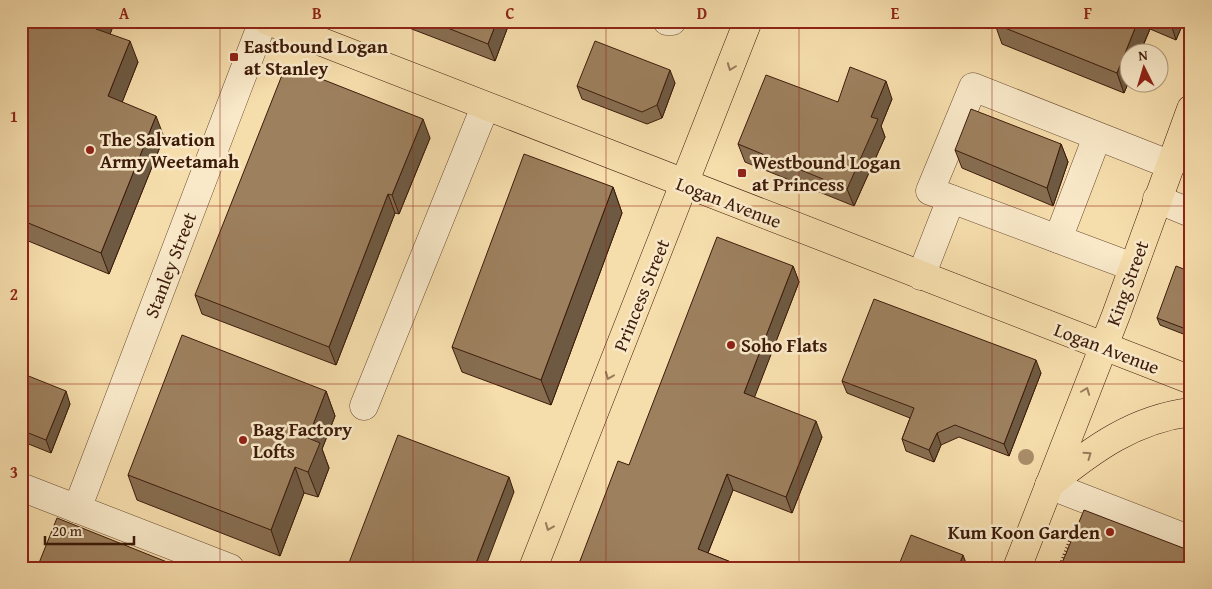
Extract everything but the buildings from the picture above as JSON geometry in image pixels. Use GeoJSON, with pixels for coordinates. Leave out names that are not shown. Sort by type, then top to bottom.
{"type":"FeatureCollection","features":[{"type":"Feature","properties":{"kind":"main road","name":"Logan Avenue"},"geometry":{"type":"LineString","coordinates":[[268,21],[685,185],[1191,380]]}},
{"type":"Feature","properties":{"kind":"main road","name":"Princess Street"},"geometry":{"type":"LineString","coordinates":[[533,568],[748,21]]}},
{"type":"Feature","properties":{"kind":"main road","name":"King Street"},"geometry":{"type":"LineString","coordinates":[[1017,568],[1104,346],[1157,199],[1180,154],[1191,110]]}},
{"type":"Feature","properties":{"kind":"main road"},"geometry":{"type":"LineString","coordinates":[[1049,485],[1117,435],[1155,420],[1191,412]]}},
{"type":"Feature","properties":{"kind":"street","name":"Stanley Street"},"geometry":{"type":"LineString","coordinates":[[76,509],[263,21]]}},
{"type":"Feature","properties":{"kind":"street"},"geometry":{"type":"LineString","coordinates":[[667,21],[672,21]]}},
{"type":"Feature","properties":{"kind":"street"},"geometry":{"type":"LineString","coordinates":[[1133,267],[930,190],[973,87],[1097,137],[1180,154]]}},
{"type":"Feature","properties":{"kind":"street"},"geometry":{"type":"LineString","coordinates":[[364,406],[485,107]]}},
{"type":"Feature","properties":{"kind":"street"},"geometry":{"type":"LineString","coordinates":[[1058,239],[1097,137]]}},
{"type":"Feature","properties":{"kind":"street"},"geometry":{"type":"LineString","coordinates":[[921,276],[951,199]]}},
{"type":"Feature","properties":{"kind":"street"},"geometry":{"type":"LineString","coordinates":[[1157,199],[1191,213]]}},
{"type":"Feature","properties":{"kind":"street"},"geometry":{"type":"LineString","coordinates":[[1049,485],[1191,540]]}},
{"type":"Feature","properties":{"kind":"street"},"geometry":{"type":"LineString","coordinates":[[21,487],[230,568]]}},
{"type":"Feature","properties":{"kind":"place","name":"Eastbound Logan at Stanley"},"geometry":{"type":"Point","coordinates":[234,57]}},
{"type":"Feature","properties":{"kind":"place","name":"The Salvation Army Weetamah"},"geometry":{"type":"Point","coordinates":[90,150]}},
{"type":"Feature","properties":{"kind":"place","name":"Westbound Logan at Princess"},"geometry":{"type":"Point","coordinates":[742,173]}},
{"type":"Feature","properties":{"kind":"place","name":"Soho Flats"},"geometry":{"type":"Point","coordinates":[731,345]}},
{"type":"Feature","properties":{"kind":"place","name":"Bag Factory Lofts"},"geometry":{"type":"Point","coordinates":[243,440]}},
{"type":"Feature","properties":{"kind":"place","name":"Kum Koon Garden"},"geometry":{"type":"Point","coordinates":[1110,532]}}]}
